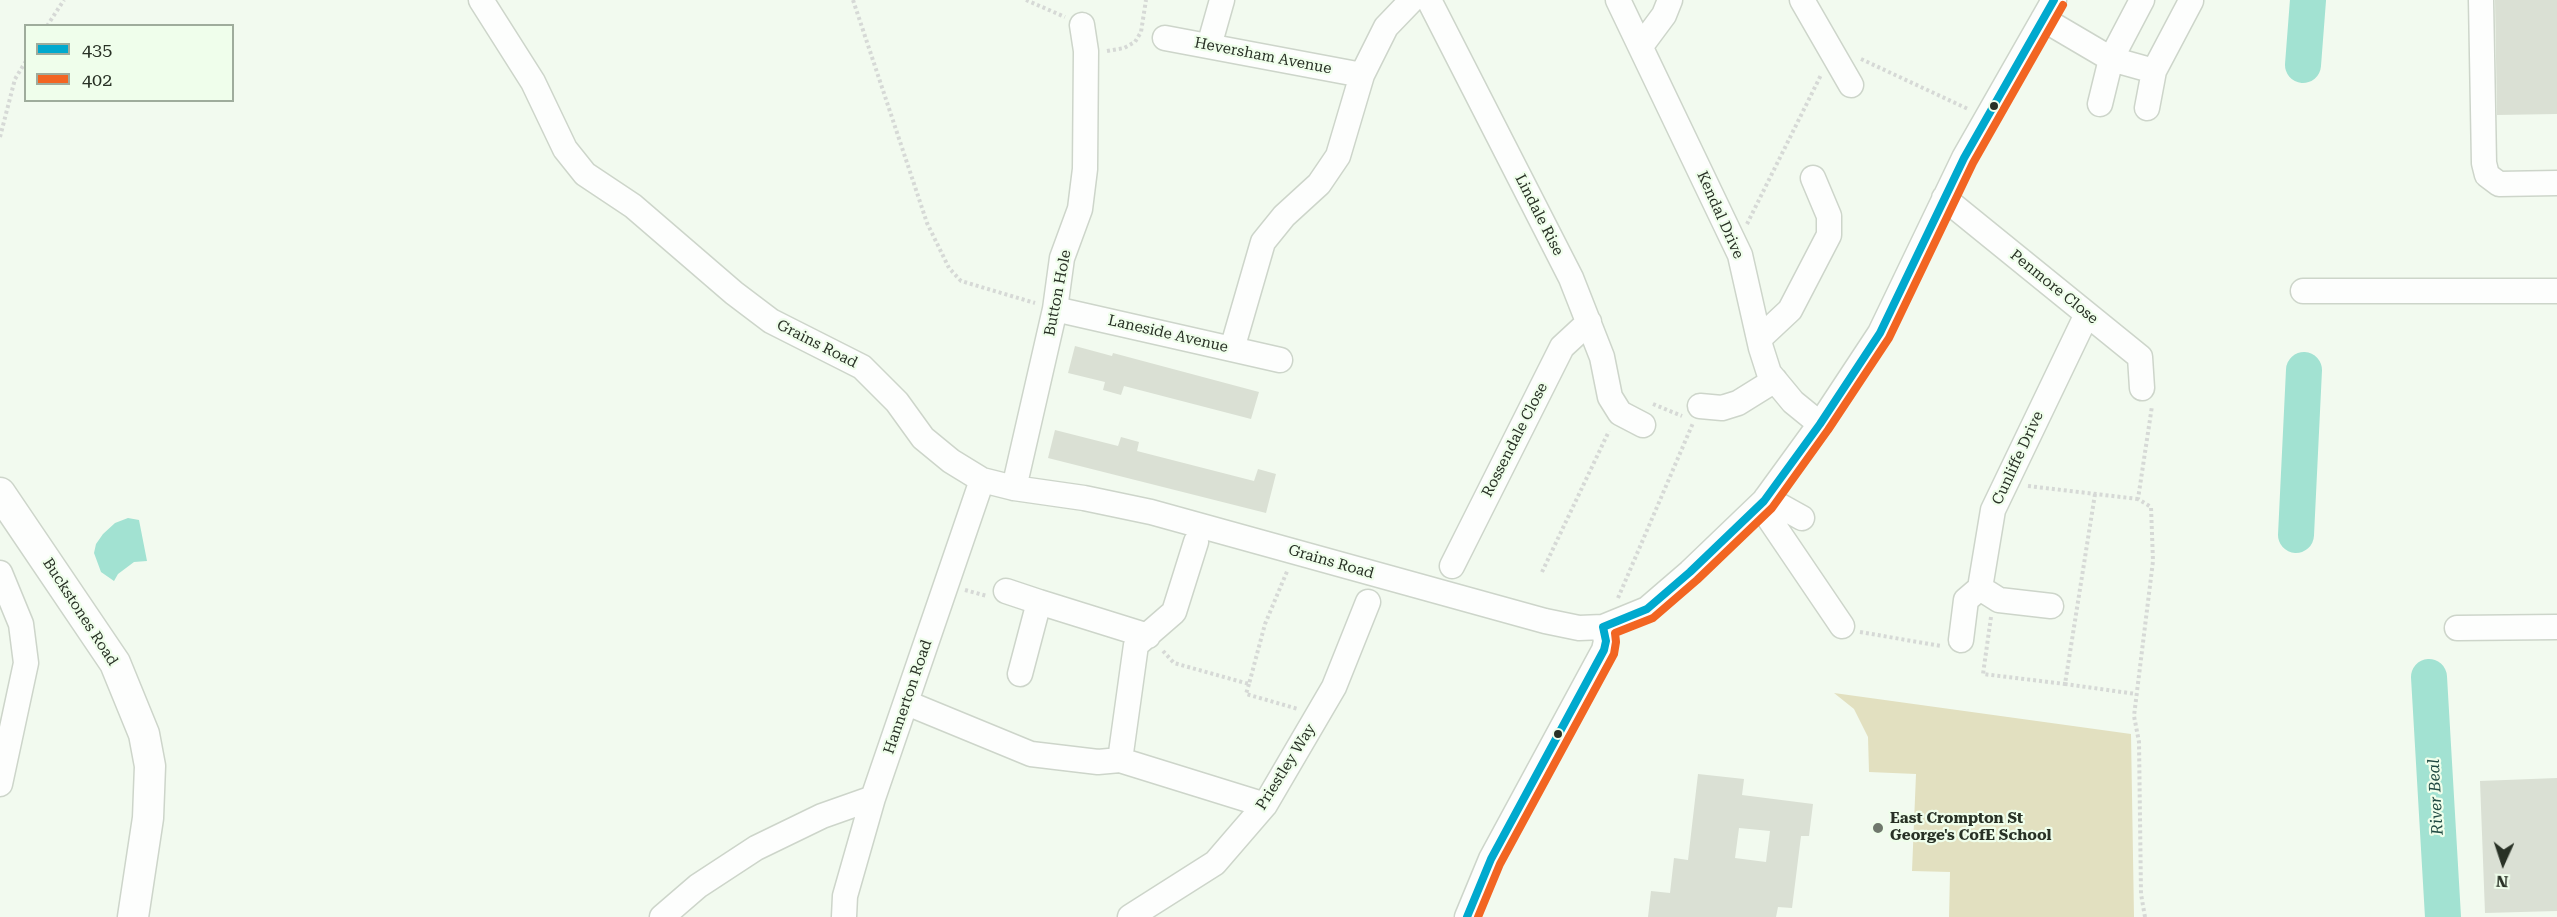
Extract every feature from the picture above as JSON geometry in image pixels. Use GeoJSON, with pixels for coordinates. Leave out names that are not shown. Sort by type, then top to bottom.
{"type":"FeatureCollection","features":[{"type":"Feature","properties":{"kind":"main road","name":"Buckstones Road"},"geometry":{"type":"LineString","coordinates":[[0,493],[115,663],[144,734],[150,766],[148,818],[134,917]]}},
{"type":"Feature","properties":{"kind":"street","name":"Grains Road"},"geometry":{"type":"LineString","coordinates":[[481,0],[534,82],[565,149],[585,174],[633,206],[734,293],[771,321],[862,367],[897,402],[923,438],[951,461],[982,480],[1014,488],[1084,498],[1151,512],[1545,621],[1579,628],[1612,625],[1647,609],[1690,572],[1763,501],[1820,424],[1880,333],[1944,198],[2048,10]]}},
{"type":"Feature","properties":{"kind":"street"},"geometry":{"type":"LineString","coordinates":[[1209,46],[1222,0]]}},
{"type":"Feature","properties":{"kind":"street"},"geometry":{"type":"LineString","coordinates":[[1232,349],[1263,242],[1284,216],[1320,184],[1338,156],[1362,75],[1386,27],[1412,0]]}},
{"type":"Feature","properties":{"kind":"street","name":"Lindale Rise"},"geometry":{"type":"LineString","coordinates":[[1429,0],[1571,278],[1602,357],[1610,397],[1620,413]]}},
{"type":"Feature","properties":{"kind":"street","name":"Kendal Drive"},"geometry":{"type":"LineString","coordinates":[[1618,0],[1740,255],[1769,373],[1804,413],[1820,424]]}},
{"type":"Feature","properties":{"kind":"street"},"geometry":{"type":"LineString","coordinates":[[1641,46],[1664,15],[1670,0]]}},
{"type":"Feature","properties":{"kind":"street"},"geometry":{"type":"LineString","coordinates":[[1802,0],[1851,85]]}},
{"type":"Feature","properties":{"kind":"street"},"geometry":{"type":"LineString","coordinates":[[2100,104],[2111,59],[2142,0]]}},
{"type":"Feature","properties":{"kind":"street"},"geometry":{"type":"LineString","coordinates":[[2481,0],[2484,163],[2487,175],[2499,184],[2557,183]]}},
{"type":"Feature","properties":{"kind":"street"},"geometry":{"type":"LineString","coordinates":[[2147,108],[2154,71],[2191,1]]}},
{"type":"Feature","properties":{"kind":"street"},"geometry":{"type":"LineString","coordinates":[[2048,10],[2111,59],[2154,71]]}},
{"type":"Feature","properties":{"kind":"street","name":"Button Hole"},"geometry":{"type":"LineString","coordinates":[[1014,488],[1055,309],[1062,258],[1080,209],[1085,169],[1086,51],[1082,25]]}},
{"type":"Feature","properties":{"kind":"street","name":"Heversham Avenue"},"geometry":{"type":"LineString","coordinates":[[1165,38],[1362,75]]}},
{"type":"Feature","properties":{"kind":"street"},"geometry":{"type":"LineString","coordinates":[[1759,339],[1790,310],[1829,235],[1829,216],[1813,178]]}},
{"type":"Feature","properties":{"kind":"street","name":"Penmore Close"},"geometry":{"type":"LineString","coordinates":[[1944,198],[2140,357],[2142,388]]}},
{"type":"Feature","properties":{"kind":"street"},"geometry":{"type":"LineString","coordinates":[[2303,291],[2557,291]]}},
{"type":"Feature","properties":{"kind":"street","name":"Laneside Avenue"},"geometry":{"type":"LineString","coordinates":[[1055,309],[1280,360]]}},
{"type":"Feature","properties":{"kind":"street","name":"Cunliffe Drive"},"geometry":{"type":"LineString","coordinates":[[1962,647],[1966,600],[1990,594],[1994,510],[2007,478],[2087,314]]}},
{"type":"Feature","properties":{"kind":"street","name":"Rossendale Close"},"geometry":{"type":"LineString","coordinates":[[1452,566],[1562,347],[1589,322]]}},
{"type":"Feature","properties":{"kind":"street"},"geometry":{"type":"LineString","coordinates":[[1697,413],[1738,403],[1775,380]]}},
{"type":"Feature","properties":{"kind":"street"},"geometry":{"type":"LineString","coordinates":[[1620,413],[1648,414]]}},
{"type":"Feature","properties":{"kind":"street","name":"Hannerton Road"},"geometry":{"type":"LineString","coordinates":[[844,917],[845,896],[873,798],[982,480]]}},
{"type":"Feature","properties":{"kind":"street"},"geometry":{"type":"LineString","coordinates":[[1763,501],[1802,518]]}},
{"type":"Feature","properties":{"kind":"street"},"geometry":{"type":"LineString","coordinates":[[1763,501],[1842,626]]}},
{"type":"Feature","properties":{"kind":"street"},"geometry":{"type":"LineString","coordinates":[[1120,760],[1136,645],[1174,612],[1196,542]]}},
{"type":"Feature","properties":{"kind":"street"},"geometry":{"type":"LineString","coordinates":[[0,573],[21,624],[26,663],[0,784]]}},
{"type":"Feature","properties":{"kind":"street"},"geometry":{"type":"LineString","coordinates":[[1006,591],[1148,636]]}},
{"type":"Feature","properties":{"kind":"street"},"geometry":{"type":"LineString","coordinates":[[1990,594],[2051,606]]}},
{"type":"Feature","properties":{"kind":"street"},"geometry":{"type":"LineString","coordinates":[[1020,674],[1039,602]]}},
{"type":"Feature","properties":{"kind":"street","name":"Priestley Way"},"geometry":{"type":"LineString","coordinates":[[1130,917],[1215,863],[1265,805],[1334,687],[1368,602]]}},
{"type":"Feature","properties":{"kind":"street"},"geometry":{"type":"LineString","coordinates":[[1467,917],[1491,860],[1604,650],[1612,625]]}},
{"type":"Feature","properties":{"kind":"street"},"geometry":{"type":"LineString","coordinates":[[2457,628],[2557,627]]}},
{"type":"Feature","properties":{"kind":"street"},"geometry":{"type":"LineString","coordinates":[[907,703],[1030,754],[1098,762],[1120,760],[1265,805]]}},
{"type":"Feature","properties":{"kind":"street"},"geometry":{"type":"LineString","coordinates":[[662,917],[698,886],[756,848],[822,816],[873,798]]}},
{"type":"Feature","properties":{"kind":"path"},"geometry":{"type":"LineString","coordinates":[[48,24],[64,0]]}},
{"type":"Feature","properties":{"kind":"path"},"geometry":{"type":"LineString","coordinates":[[853,0],[927,224],[949,268],[961,281],[1055,309]]}},
{"type":"Feature","properties":{"kind":"path"},"geometry":{"type":"LineString","coordinates":[[1026,0],[1082,25]]}},
{"type":"Feature","properties":{"kind":"path"},"geometry":{"type":"LineString","coordinates":[[1086,51],[1110,51],[1135,42],[1141,32],[1146,0]]}},
{"type":"Feature","properties":{"kind":"path"},"geometry":{"type":"LineString","coordinates":[[1736,246],[1832,52],[1869,61],[1987,118]]}},
{"type":"Feature","properties":{"kind":"path"},"geometry":{"type":"LineString","coordinates":[[0,137],[15,79],[24,64]]}},
{"type":"Feature","properties":{"kind":"path"},"geometry":{"type":"LineString","coordinates":[[2138,499],[2154,394],[2142,388]]}},
{"type":"Feature","properties":{"kind":"path"},"geometry":{"type":"LineString","coordinates":[[1542,572],[1604,440],[1620,413]]}},
{"type":"Feature","properties":{"kind":"path"},"geometry":{"type":"LineString","coordinates":[[1612,625],[1615,606],[1697,413],[1648,414]]}},
{"type":"Feature","properties":{"kind":"path"},"geometry":{"type":"LineString","coordinates":[[2007,478],[2022,485],[2138,499],[2151,507],[2153,561],[2134,716],[2139,742],[2141,894],[2145,917]]}},
{"type":"Feature","properties":{"kind":"path"},"geometry":{"type":"LineString","coordinates":[[2066,684],[2095,494]]}},
{"type":"Feature","properties":{"kind":"path"},"geometry":{"type":"LineString","coordinates":[[1292,551],[1287,574],[1265,624],[1246,694],[1312,712],[1317,716]]}},
{"type":"Feature","properties":{"kind":"path"},"geometry":{"type":"LineString","coordinates":[[947,584],[995,598],[1006,591]]}},
{"type":"Feature","properties":{"kind":"path"},"geometry":{"type":"LineString","coordinates":[[1990,594],[1993,607],[1983,674],[2136,694]]}},
{"type":"Feature","properties":{"kind":"path"},"geometry":{"type":"LineString","coordinates":[[1842,626],[1850,630],[1962,647],[1986,654]]}},
{"type":"Feature","properties":{"kind":"path"},"geometry":{"type":"LineString","coordinates":[[1148,636],[1174,663],[1249,684]]}},
{"type":"Feature","properties":{"kind":"shaded area"},"geometry":{"type":"Polygon","coordinates":[[[1834,693],[2131,734],[2134,917],[1949,917],[1950,872],[1912,871],[1916,774],[1869,772],[1868,737],[1854,709],[1834,693]]]}},
{"type":"Feature","properties":{"kind":"water"},"geometry":{"type":"Polygon","coordinates":[[[128,518],[139,520],[147,561],[134,562],[118,574],[114,581],[101,572],[94,553],[96,544],[115,523],[128,518]]]}},
{"type":"Feature","properties":{"kind":"building"},"geometry":{"type":"Polygon","coordinates":[[[2495,0],[2557,0],[2557,114],[2497,115],[2495,0]]]}},
{"type":"Feature","properties":{"kind":"building"},"geometry":{"type":"Polygon","coordinates":[[[1075,346],[1112,356],[1113,353],[1259,392],[1251,419],[1124,386],[1121,395],[1103,390],[1105,382],[1068,373],[1075,346]]]}},
{"type":"Feature","properties":{"kind":"building"},"geometry":{"type":"Polygon","coordinates":[[[1055,430],[1118,446],[1121,437],[1139,442],[1137,451],[1254,481],[1258,469],[1276,474],[1266,513],[1048,458],[1055,430]]]}},
{"type":"Feature","properties":{"kind":"building"},"geometry":{"type":"Polygon","coordinates":[[[1698,774],[1744,779],[1742,795],[1813,804],[1809,836],[1801,836],[1792,908],[1778,907],[1776,917],[1648,917],[1651,891],[1670,893],[1674,858],[1688,860],[1698,774]],[[1739,828],[1735,858],[1766,862],[1770,831],[1739,828]]]}},
{"type":"Feature","properties":{"kind":"building"},"geometry":{"type":"Polygon","coordinates":[[[2557,778],[2557,911],[2485,913],[2480,781],[2557,778]]]}},
{"type":"Feature","properties":{"kind":"waterway","name":"River Beal"},"geometry":{"type":"LineString","coordinates":[[2303,65],[2308,0]]}},
{"type":"Feature","properties":{"kind":"waterway","name":"River Beal"},"geometry":{"type":"LineString","coordinates":[[2296,535],[2304,370]]}},
{"type":"Feature","properties":{"kind":"waterway","name":"River Beal"},"geometry":{"type":"LineString","coordinates":[[2429,677],[2443,917]]}},
{"type":"Feature","properties":{"kind":"transit line","name":"435"},"geometry":{"type":"LineString","coordinates":[[1467,917],[1491,859],[1604,650],[1606,641],[1603,627],[1647,609],[1690,572],[1764,501],[1820,424],[1880,333],[1964,158],[2054,0]]}},
{"type":"Feature","properties":{"kind":"transit line","name":"402"},"geometry":{"type":"LineString","coordinates":[[1478,917],[1500,864],[1614,654],[1615,633],[1653,618],[1697,580],[1772,508],[1828,430],[1889,338],[1973,163],[2063,5]]}},
{"type":"Feature","properties":{"kind":"place","name":"East Crompton St George's CofE School"},"geometry":{"type":"Point","coordinates":[1878,828]}}]}
